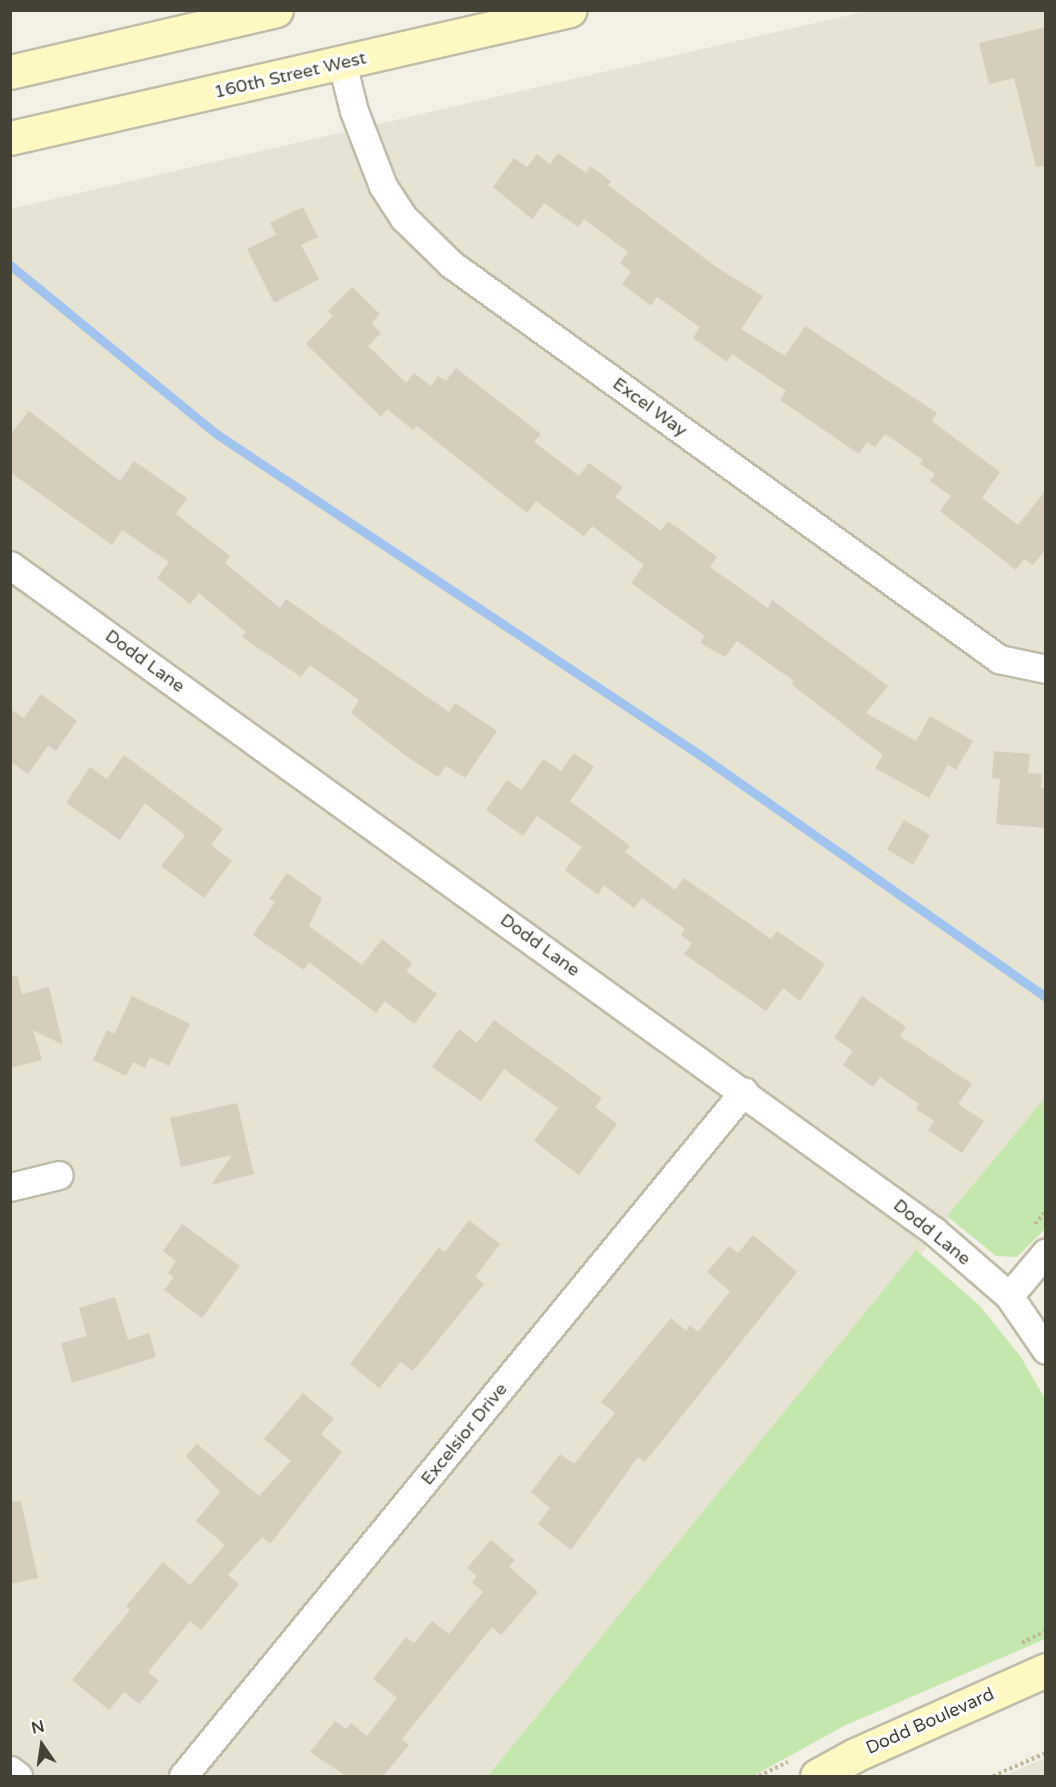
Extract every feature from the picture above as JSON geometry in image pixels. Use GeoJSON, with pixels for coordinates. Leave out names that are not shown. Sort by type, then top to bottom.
{"type":"FeatureCollection","features":[{"type":"Feature","properties":{"kind":"main road"},"geometry":{"type":"LineString","coordinates":[[10,72],[276,10]]}},
{"type":"Feature","properties":{"kind":"main road","name":"160th Street West"},"geometry":{"type":"LineString","coordinates":[[10,138],[570,10]]}},
{"type":"Feature","properties":{"kind":"main road","name":"Dodd Boulevard"},"geometry":{"type":"LineString","coordinates":[[817,1776],[855,1755],[1046,1670]]}},
{"type":"Feature","properties":{"kind":"street","name":"Excel Way"},"geometry":{"type":"LineString","coordinates":[[342,63],[354,111],[383,186],[404,218],[451,264],[999,659],[1046,669]]}},
{"type":"Feature","properties":{"kind":"street","name":"Dodd Lane"},"geometry":{"type":"LineString","coordinates":[[10,565],[744,1091],[934,1231],[1009,1296],[1046,1350]]}},
{"type":"Feature","properties":{"kind":"street","name":"Excelsior Drive"},"geometry":{"type":"LineString","coordinates":[[183,1776],[744,1091]]}},
{"type":"Feature","properties":{"kind":"street"},"geometry":{"type":"LineString","coordinates":[[10,1186],[59,1175]]}},
{"type":"Feature","properties":{"kind":"street"},"geometry":{"type":"LineString","coordinates":[[1009,1296],[1046,1252]]}},
{"type":"Feature","properties":{"kind":"street"},"geometry":{"type":"LineString","coordinates":[[10,1770],[18,1776]]}},
{"type":"Feature","properties":{"kind":"path"},"geometry":{"type":"LineString","coordinates":[[993,1776],[1046,1753]]}},
{"type":"Feature","properties":{"kind":"shaded area"},"geometry":{"type":"Polygon","coordinates":[[[867,11],[1045,11],[1045,1103],[493,1776],[11,1776],[10,209],[867,11]]]}},
{"type":"Feature","properties":{"kind":"shaded area"},"geometry":{"type":"Polygon","coordinates":[[[1045,1758],[1045,1776],[1003,1776],[1045,1758]]]}},
{"type":"Feature","properties":{"kind":"green space"},"geometry":{"type":"Polygon","coordinates":[[[1045,1098],[1045,1229],[1017,1257],[996,1256],[947,1216],[1045,1098]]]}},
{"type":"Feature","properties":{"kind":"green space"},"geometry":{"type":"Polygon","coordinates":[[[916,1250],[979,1305],[1021,1357],[1045,1399],[1045,1639],[844,1726],[753,1776],[488,1776],[916,1250]]]}},
{"type":"Feature","properties":{"kind":"building"},"geometry":{"type":"Polygon","coordinates":[[[1046,27],[1046,166],[1036,167],[1014,78],[989,84],[979,43],[1046,27]]]}},
{"type":"Feature","properties":{"kind":"building"},"geometry":{"type":"Polygon","coordinates":[[[558,153],[586,173],[590,166],[611,181],[608,185],[716,267],[763,296],[741,329],[785,356],[805,326],[937,413],[932,421],[1000,472],[982,498],[1018,525],[1046,490],[1046,549],[1033,565],[1024,559],[1016,570],[940,511],[951,496],[930,481],[935,474],[920,464],[923,460],[885,434],[875,447],[867,442],[859,454],[780,400],[786,391],[732,354],[727,362],[693,338],[700,327],[657,297],[651,306],[622,284],[631,272],[620,263],[628,252],[584,219],[578,227],[544,203],[532,219],[493,187],[514,158],[527,167],[537,154],[550,164],[558,153]]]}},
{"type":"Feature","properties":{"kind":"building"},"geometry":{"type":"Polygon","coordinates":[[[303,207],[318,237],[301,245],[319,279],[274,303],[247,249],[276,235],[270,223],[303,207]]]}},
{"type":"Feature","properties":{"kind":"building"},"geometry":{"type":"Polygon","coordinates":[[[352,287],[380,314],[371,323],[381,333],[368,346],[406,383],[414,373],[431,386],[438,376],[446,381],[456,368],[541,434],[534,442],[579,476],[589,463],[623,487],[615,497],[661,531],[668,521],[717,557],[710,567],[768,608],[772,600],[888,686],[866,713],[916,741],[930,716],[973,741],[956,770],[948,765],[929,798],[875,768],[883,755],[791,684],[794,681],[737,641],[725,657],[700,643],[705,636],[631,583],[644,565],[592,526],[584,536],[536,501],[527,513],[417,426],[413,430],[387,409],[381,417],[306,344],[333,316],[328,311],[352,287]]]}},
{"type":"Feature","properties":{"kind":"building"},"geometry":{"type":"Polygon","coordinates":[[[29,411],[120,481],[134,461],[187,498],[176,514],[230,556],[225,563],[280,608],[286,599],[449,712],[455,703],[497,731],[465,778],[446,766],[438,777],[406,756],[351,713],[359,700],[310,665],[301,677],[242,637],[246,632],[199,593],[190,604],[157,578],[169,562],[122,530],[112,545],[10,472],[10,435],[29,411]]]}},
{"type":"Feature","properties":{"kind":"building"},"geometry":{"type":"Polygon","coordinates":[[[41,694],[77,721],[56,751],[48,746],[28,774],[10,761],[10,709],[24,718],[41,694]]]}},
{"type":"Feature","properties":{"kind":"building"},"geometry":{"type":"Polygon","coordinates":[[[994,751],[1030,754],[1028,773],[1042,774],[1041,788],[1046,788],[1046,828],[996,824],[1000,779],[992,778],[994,751]]]}},
{"type":"Feature","properties":{"kind":"building"},"geometry":{"type":"Polygon","coordinates":[[[574,753],[594,767],[570,801],[630,846],[625,852],[675,890],[684,878],[771,939],[777,931],[825,964],[800,1001],[783,988],[766,1011],[684,954],[692,943],[681,935],[685,929],[642,898],[634,908],[604,885],[598,895],[565,870],[582,847],[537,816],[523,836],[486,810],[507,780],[522,790],[543,759],[561,771],[574,753]]]}},
{"type":"Feature","properties":{"kind":"building"},"geometry":{"type":"Polygon","coordinates":[[[124,755],[223,829],[211,845],[232,861],[204,898],[161,866],[185,835],[145,803],[120,840],[66,803],[90,767],[107,779],[124,755]]]}},
{"type":"Feature","properties":{"kind":"building"},"geometry":{"type":"Polygon","coordinates":[[[904,820],[930,835],[913,864],[887,849],[904,820]]]}},
{"type":"Feature","properties":{"kind":"building"},"geometry":{"type":"Polygon","coordinates":[[[287,873],[322,898],[309,926],[362,965],[382,939],[412,963],[406,971],[437,994],[414,1024],[385,1001],[376,1013],[309,962],[304,970],[253,935],[275,902],[269,899],[287,873]]]}},
{"type":"Feature","properties":{"kind":"building"},"geometry":{"type":"Polygon","coordinates":[[[17,976],[22,994],[49,987],[63,1045],[33,1030],[42,1060],[10,1068],[10,977],[17,976]]]}},
{"type":"Feature","properties":{"kind":"building"},"geometry":{"type":"Polygon","coordinates":[[[132,996],[190,1024],[169,1066],[150,1057],[145,1068],[133,1062],[126,1076],[93,1060],[107,1030],[114,1034],[132,996]]]}},
{"type":"Feature","properties":{"kind":"building"},"geometry":{"type":"Polygon","coordinates":[[[862,996],[906,1027],[900,1036],[972,1084],[958,1104],[984,1121],[962,1153],[928,1130],[934,1121],[916,1109],[919,1104],[880,1077],[873,1087],[843,1065],[853,1051],[834,1038],[862,996]]]}},
{"type":"Feature","properties":{"kind":"building"},"geometry":{"type":"Polygon","coordinates":[[[494,1020],[602,1098],[595,1107],[617,1124],[579,1175],[534,1141],[558,1108],[504,1069],[481,1101],[432,1067],[459,1029],[477,1043],[494,1020]]]}},
{"type":"Feature","properties":{"kind":"building"},"geometry":{"type":"Polygon","coordinates":[[[237,1103],[254,1174],[211,1185],[232,1155],[181,1167],[170,1118],[237,1103]]]}},
{"type":"Feature","properties":{"kind":"building"},"geometry":{"type":"Polygon","coordinates":[[[469,1220],[500,1244],[475,1277],[484,1284],[413,1371],[401,1362],[379,1388],[350,1364],[439,1247],[445,1252],[469,1220]]]}},
{"type":"Feature","properties":{"kind":"building"},"geometry":{"type":"Polygon","coordinates":[[[182,1224],[240,1266],[202,1318],[164,1290],[174,1277],[168,1273],[176,1261],[163,1251],[182,1224]]]}},
{"type":"Feature","properties":{"kind":"building"},"geometry":{"type":"Polygon","coordinates":[[[753,1235],[797,1272],[645,1462],[638,1457],[571,1550],[538,1524],[550,1508],[531,1492],[560,1454],[574,1464],[615,1413],[601,1402],[671,1318],[686,1331],[690,1325],[698,1332],[730,1291],[707,1272],[729,1246],[738,1253],[753,1235]]]}},
{"type":"Feature","properties":{"kind":"building"},"geometry":{"type":"Polygon","coordinates":[[[115,1297],[128,1340],[149,1333],[156,1357],[72,1383],[61,1343],[87,1336],[79,1308],[115,1297]]]}},
{"type":"Feature","properties":{"kind":"building"},"geometry":{"type":"Polygon","coordinates":[[[303,1393],[334,1419],[321,1434],[342,1452],[270,1544],[262,1537],[228,1575],[239,1584],[201,1630],[190,1621],[148,1672],[159,1681],[139,1704],[124,1692],[109,1710],[72,1680],[130,1610],[126,1606],[163,1562],[190,1585],[225,1545],[196,1521],[220,1492],[186,1456],[197,1444],[259,1496],[291,1461],[264,1439],[303,1393]]]}},
{"type":"Feature","properties":{"kind":"building"},"geometry":{"type":"Polygon","coordinates":[[[21,1501],[38,1578],[10,1584],[10,1502],[21,1501]]]}},
{"type":"Feature","properties":{"kind":"building"},"geometry":{"type":"Polygon","coordinates":[[[491,1540],[515,1560],[509,1567],[538,1592],[501,1635],[492,1627],[402,1739],[409,1745],[383,1776],[346,1776],[310,1752],[335,1721],[346,1729],[351,1723],[367,1736],[397,1698],[373,1679],[406,1637],[414,1643],[432,1621],[449,1634],[483,1592],[472,1582],[477,1576],[467,1568],[491,1540]]]}},
{"type":"Feature","properties":{"kind":"waterway"},"geometry":{"type":"LineString","coordinates":[[10,265],[218,435],[700,755],[1046,997]]}}]}
